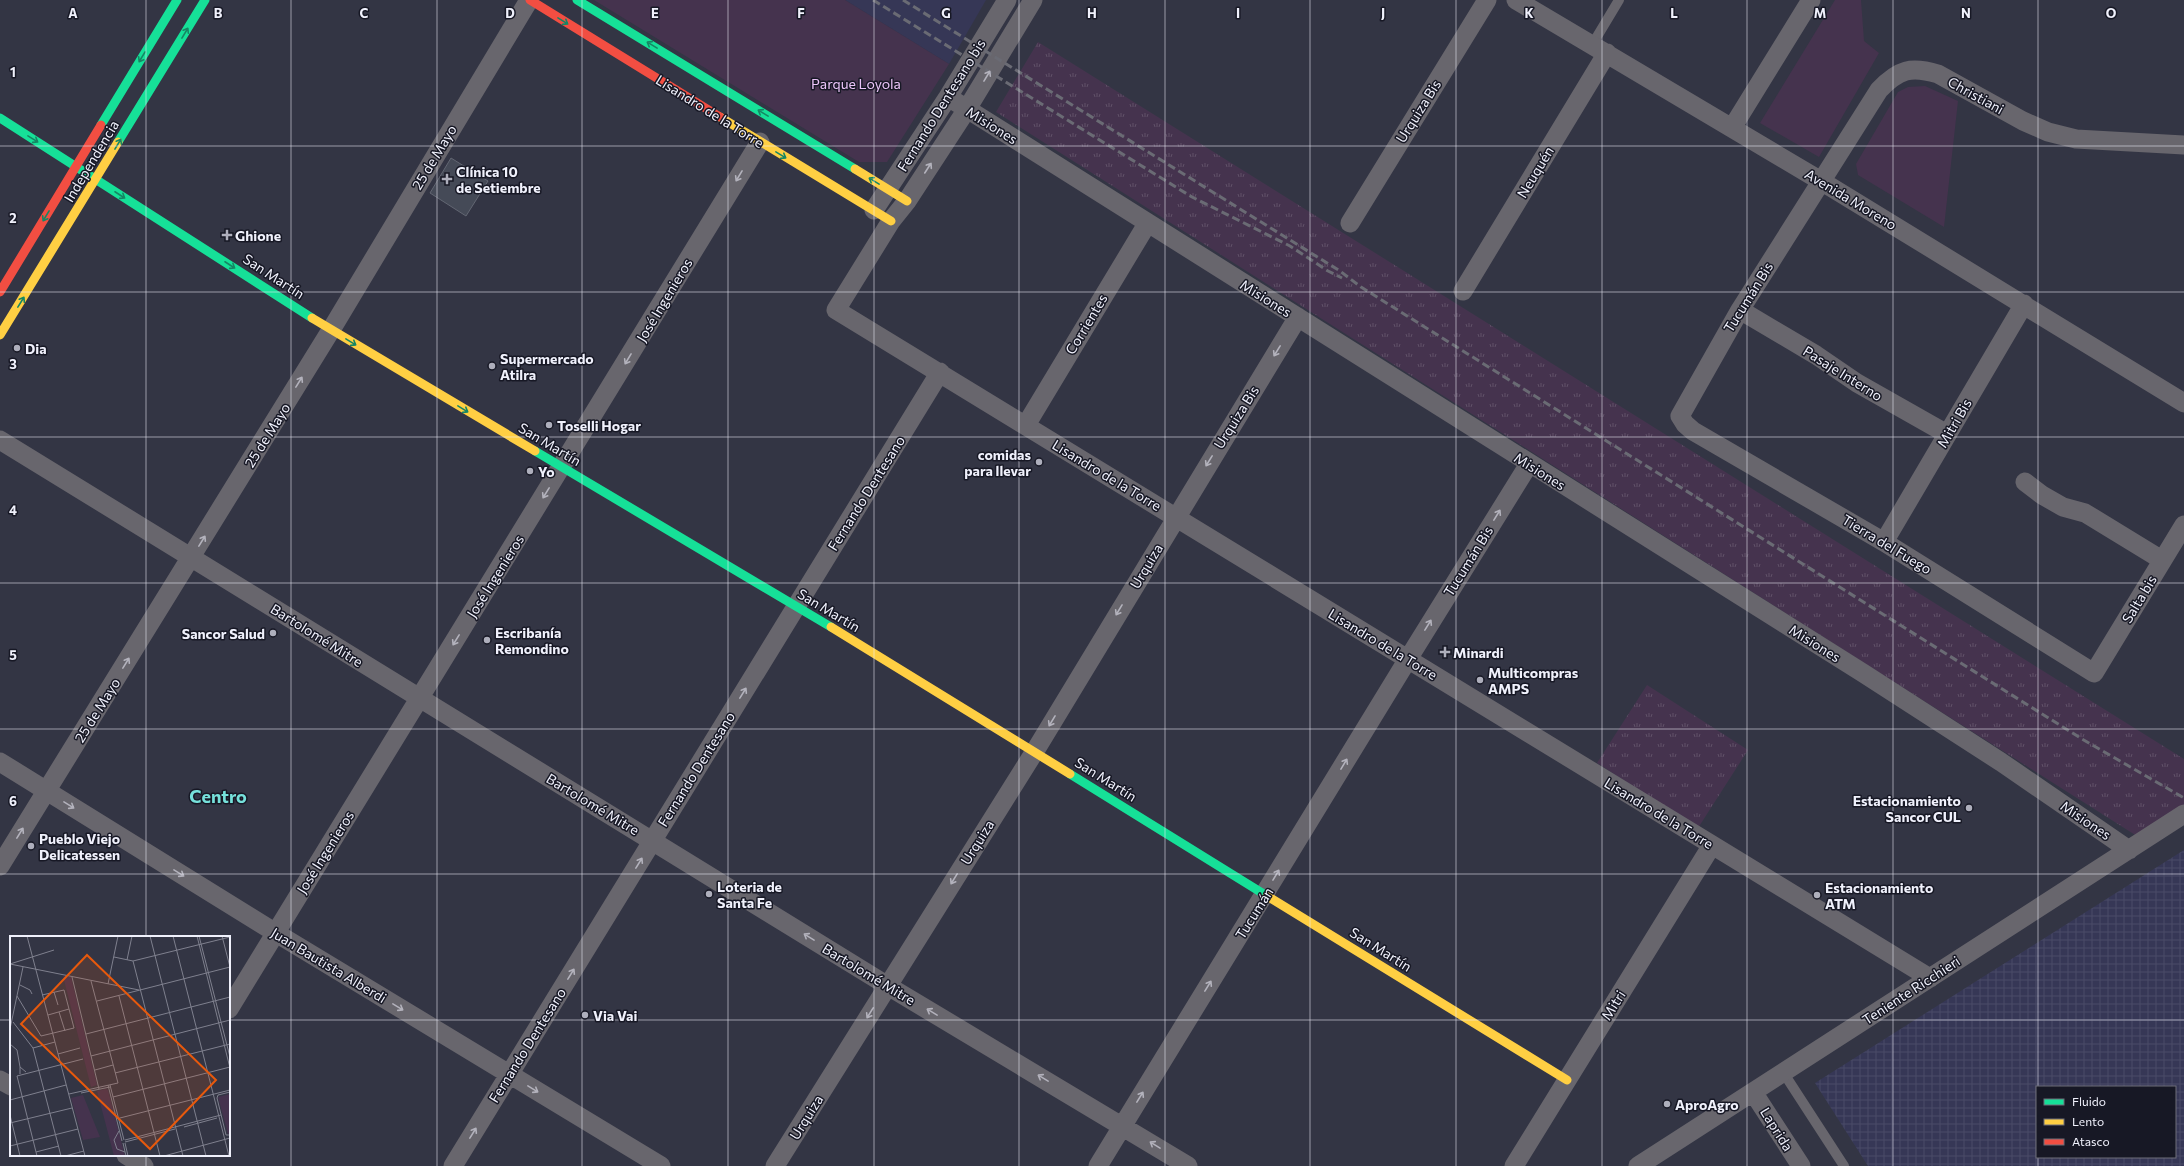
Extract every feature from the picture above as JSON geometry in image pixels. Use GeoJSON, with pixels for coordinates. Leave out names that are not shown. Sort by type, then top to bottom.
{"type":"FeatureCollection","features":[{"type":"Feature","properties":{"kind":"street","name":"Independencia"},"geometry":{"type":"LineString","coordinates":[[0,292],[177,0]]}},
{"type":"Feature","properties":{"kind":"street","name":"Independencia"},"geometry":{"type":"LineString","coordinates":[[0,335],[97,179],[205,0]]}},
{"type":"Feature","properties":{"kind":"street","name":"Lisandro de la Torre"},"geometry":{"type":"LineString","coordinates":[[529,0],[891,221],[836,310],[940,372],[1930,978]]}},
{"type":"Feature","properties":{"kind":"street","name":"25 de Mayo"},"geometry":{"type":"LineString","coordinates":[[0,866],[192,558],[529,0]]}},
{"type":"Feature","properties":{"kind":"street","name":"Lisandro de la Torre"},"geometry":{"type":"LineString","coordinates":[[577,0],[907,201]]}},
{"type":"Feature","properties":{"kind":"street","name":"Fernando Dentesano bis"},"geometry":{"type":"LineString","coordinates":[[874,210],[948,97],[1007,0]]}},
{"type":"Feature","properties":{"kind":"street","name":"Fernando Dentesano bis"},"geometry":{"type":"LineString","coordinates":[[907,201],[967,109],[1032,0]]}},
{"type":"Feature","properties":{"kind":"street","name":"Urquiza Bis"},"geometry":{"type":"LineString","coordinates":[[1350,222],[1487,0]]}},
{"type":"Feature","properties":{"kind":"street","name":"Avenida Moreno"},"geometry":{"type":"LineString","coordinates":[[1516,0],[1821,181],[2184,403]]}},
{"type":"Feature","properties":{"kind":"street"},"geometry":{"type":"LineString","coordinates":[[1732,128],[1811,0]]}},
{"type":"Feature","properties":{"kind":"street","name":"Neuquén"},"geometry":{"type":"LineString","coordinates":[[1463,291],[1600,49]]}},
{"type":"Feature","properties":{"kind":"street","name":"Christiani"},"geometry":{"type":"LineString","coordinates":[[1821,181],[1879,90],[1898,73],[1910,69],[1938,74],[2023,121],[2048,132],[2076,139],[2184,145]]}},
{"type":"Feature","properties":{"kind":"street","name":"Misiones"},"geometry":{"type":"LineString","coordinates":[[948,97],[1147,224],[1298,317],[1529,464],[1863,673],[2001,762],[2129,850]]}},
{"type":"Feature","properties":{"kind":"street","name":"San Martín"},"geometry":{"type":"LineString","coordinates":[[0,118],[331,330],[796,606],[1035,751],[1567,1080]]}},
{"type":"Feature","properties":{"kind":"street","name":"José Ingenieros"},"geometry":{"type":"LineString","coordinates":[[230,1007],[562,468],[760,142]]}},
{"type":"Feature","properties":{"kind":"street","name":"Tucumán Bis"},"geometry":{"type":"LineString","coordinates":[[1680,416],[1740,310],[1821,181]]}},
{"type":"Feature","properties":{"kind":"street"},"geometry":{"type":"LineString","coordinates":[[891,221],[907,201]]}},
{"type":"Feature","properties":{"kind":"street","name":"Corrientes"},"geometry":{"type":"LineString","coordinates":[[1026,425],[1147,224]]}},
{"type":"Feature","properties":{"kind":"street","name":"Mitri Bis"},"geometry":{"type":"LineString","coordinates":[[1884,542],[2024,304]]}},
{"type":"Feature","properties":{"kind":"street","name":"Pasaje Interno"},"geometry":{"type":"LineString","coordinates":[[1740,310],[1816,355],[1857,383],[1947,434]]}},
{"type":"Feature","properties":{"kind":"street","name":"Urquiza Bis"},"geometry":{"type":"LineString","coordinates":[[1175,517],[1298,317]]}},
{"type":"Feature","properties":{"kind":"street","name":"Fernando Dentesano"},"geometry":{"type":"LineString","coordinates":[[453,1166],[940,372]]}},
{"type":"Feature","properties":{"kind":"street","name":"Tierra del Fuego"},"geometry":{"type":"LineString","coordinates":[[1680,416],[1685,424],[1693,430],[1884,542],[2094,673]]}},
{"type":"Feature","properties":{"kind":"street","name":"Bartolomé Mitre"},"geometry":{"type":"LineString","coordinates":[[0,440],[888,986],[1188,1166]]}},
{"type":"Feature","properties":{"kind":"street","name":"Tucumán Bis"},"geometry":{"type":"LineString","coordinates":[[1408,659],[1529,464]]}},
{"type":"Feature","properties":{"kind":"street"},"geometry":{"type":"LineString","coordinates":[[2025,482],[2042,496],[2063,507],[2085,513],[2162,560]]}},
{"type":"Feature","properties":{"kind":"street","name":"Urquiza"},"geometry":{"type":"LineString","coordinates":[[775,1166],[1035,751],[1175,517]]}},
{"type":"Feature","properties":{"kind":"street","name":"Salta bis"},"geometry":{"type":"LineString","coordinates":[[2094,673],[2184,525]]}},
{"type":"Feature","properties":{"kind":"street","name":"Tucumán"},"geometry":{"type":"LineString","coordinates":[[1098,1166],[1408,659]]}},
{"type":"Feature","properties":{"kind":"street","name":"Juan Bautista Alberdi"},"geometry":{"type":"LineString","coordinates":[[0,762],[276,933],[661,1166]]}},
{"type":"Feature","properties":{"kind":"street","name":"Teniente Ricchieri"},"geometry":{"type":"LineString","coordinates":[[1638,1166],[2184,814]]}},
{"type":"Feature","properties":{"kind":"street","name":"Mitri"},"geometry":{"type":"LineString","coordinates":[[1514,1166],[1712,845]]}},
{"type":"Feature","properties":{"kind":"street"},"geometry":{"type":"LineString","coordinates":[[0,1080],[10,1085]]}},
{"type":"Feature","properties":{"kind":"street","name":"Laprida"},"geometry":{"type":"LineString","coordinates":[[1753,1092],[1801,1166]]}},
{"type":"Feature","properties":{"kind":"lane"},"geometry":{"type":"LineString","coordinates":[[1600,49],[1618,0]]}},
{"type":"Feature","properties":{"kind":"lane"},"geometry":{"type":"LineString","coordinates":[[1783,1072],[1844,1166]]}},
{"type":"Feature","properties":{"kind":"shaded area"},"geometry":{"type":"Polygon","coordinates":[[[845,0],[986,0],[949,64],[845,0]]]}},
{"type":"Feature","properties":{"kind":"shaded area"},"geometry":{"type":"Polygon","coordinates":[[[2184,850],[2184,1166],[1868,1166],[1815,1083],[2184,850]]]}},
{"type":"Feature","properties":{"kind":"green space","name":"Parque Loyola"},"geometry":{"type":"Polygon","coordinates":[[[594,0],[845,0],[949,64],[887,162],[859,162],[594,0]]]}},
{"type":"Feature","properties":{"kind":"green space"},"geometry":{"type":"Polygon","coordinates":[[[1835,0],[1861,0],[1864,41],[1879,53],[1819,157],[1760,123],[1835,0]]]}},
{"type":"Feature","properties":{"kind":"green space"},"geometry":{"type":"Polygon","coordinates":[[[1038,42],[2184,759],[2184,810],[2140,838],[996,112],[1038,42]]]}},
{"type":"Feature","properties":{"kind":"green space"},"geometry":{"type":"Polygon","coordinates":[[[1925,86],[1958,101],[1944,227],[1858,175],[1856,164],[1898,92],[1908,87],[1925,86]]]}},
{"type":"Feature","properties":{"kind":"green space"},"geometry":{"type":"Polygon","coordinates":[[[1647,685],[1748,750],[1698,828],[1597,763],[1647,685]]]}},
{"type":"Feature","properties":{"kind":"building"},"geometry":{"type":"Polygon","coordinates":[[[451,158],[488,181],[466,216],[430,193],[451,158]]]}},
{"type":"Feature","properties":{"kind":"railway"},"geometry":{"type":"LineString","coordinates":[[873,0],[1192,197],[1290,246],[1328,271],[1342,278]]}},
{"type":"Feature","properties":{"kind":"railway"},"geometry":{"type":"LineString","coordinates":[[903,0],[1340,271],[1361,287],[2082,739],[2184,798]]}},
{"type":"Feature","properties":{"kind":"traffic: fast"},"geometry":{"type":"LineString","coordinates":[[101,125],[177,0]]}},
{"type":"Feature","properties":{"kind":"traffic: fast"},"geometry":{"type":"LineString","coordinates":[[118,142],[205,0]]}},
{"type":"Feature","properties":{"kind":"traffic: fast"},"geometry":{"type":"LineString","coordinates":[[577,0],[855,169]]}},
{"type":"Feature","properties":{"kind":"traffic: fast"},"geometry":{"type":"LineString","coordinates":[[0,118],[312,318]]}},
{"type":"Feature","properties":{"kind":"traffic: fast"},"geometry":{"type":"LineString","coordinates":[[535,451],[831,627]]}},
{"type":"Feature","properties":{"kind":"traffic: fast"},"geometry":{"type":"LineString","coordinates":[[1070,774],[1267,896]]}},
{"type":"Feature","properties":{"kind":"traffic: slow"},"geometry":{"type":"LineString","coordinates":[[720,117],[891,221]]}},
{"type":"Feature","properties":{"kind":"traffic: slow"},"geometry":{"type":"LineString","coordinates":[[0,335],[118,142]]}},
{"type":"Feature","properties":{"kind":"traffic: slow"},"geometry":{"type":"LineString","coordinates":[[855,169],[907,201]]}},
{"type":"Feature","properties":{"kind":"traffic: slow"},"geometry":{"type":"LineString","coordinates":[[312,318],[535,451]]}},
{"type":"Feature","properties":{"kind":"traffic: slow"},"geometry":{"type":"LineString","coordinates":[[831,627],[1070,774]]}},
{"type":"Feature","properties":{"kind":"traffic: slow"},"geometry":{"type":"LineString","coordinates":[[1267,896],[1567,1080]]}},
{"type":"Feature","properties":{"kind":"traffic: jam"},"geometry":{"type":"LineString","coordinates":[[530,0],[720,117]]}},
{"type":"Feature","properties":{"kind":"traffic: jam"},"geometry":{"type":"LineString","coordinates":[[0,292],[101,125]]}},
{"type":"Feature","properties":{"kind":"place","name":"Clínica 10 de Setiembre"},"geometry":{"type":"Point","coordinates":[447,179]}},
{"type":"Feature","properties":{"kind":"place","name":"Ghione"},"geometry":{"type":"Point","coordinates":[227,235]}},
{"type":"Feature","properties":{"kind":"place","name":"Dia"},"geometry":{"type":"Point","coordinates":[17,348]}},
{"type":"Feature","properties":{"kind":"place","name":"Supermercado Atilra"},"geometry":{"type":"Point","coordinates":[492,366]}},
{"type":"Feature","properties":{"kind":"place","name":"Toselli Hogar"},"geometry":{"type":"Point","coordinates":[549,425]}},
{"type":"Feature","properties":{"kind":"place","name":"comidas para llevar"},"geometry":{"type":"Point","coordinates":[1039,462]}},
{"type":"Feature","properties":{"kind":"place","name":"Yo"},"geometry":{"type":"Point","coordinates":[530,471]}},
{"type":"Feature","properties":{"kind":"place","name":"Sancor Salud"},"geometry":{"type":"Point","coordinates":[273,633]}},
{"type":"Feature","properties":{"kind":"place","name":"Escribanía Remondino"},"geometry":{"type":"Point","coordinates":[487,640]}},
{"type":"Feature","properties":{"kind":"place","name":"Minardi"},"geometry":{"type":"Point","coordinates":[1445,652]}},
{"type":"Feature","properties":{"kind":"place","name":"Multicompras AMPS"},"geometry":{"type":"Point","coordinates":[1480,680]}},
{"type":"Feature","properties":{"kind":"place","name":"Estacionamiento Sancor CUL"},"geometry":{"type":"Point","coordinates":[1969,808]}},
{"type":"Feature","properties":{"kind":"place","name":"Pueblo Viejo Delicatessen"},"geometry":{"type":"Point","coordinates":[31,846]}},
{"type":"Feature","properties":{"kind":"place","name":"Loteria de Santa Fe"},"geometry":{"type":"Point","coordinates":[709,894]}},
{"type":"Feature","properties":{"kind":"place","name":"Estacionamiento ATM"},"geometry":{"type":"Point","coordinates":[1817,895]}},
{"type":"Feature","properties":{"kind":"place","name":"Via Vai"},"geometry":{"type":"Point","coordinates":[585,1015]}},
{"type":"Feature","properties":{"kind":"place","name":"AproAgro"},"geometry":{"type":"Point","coordinates":[1667,1104]}},
{"type":"Feature","properties":{"kind":"district","name":"Centro"},"geometry":{"type":"Point","coordinates":[218,796]}}]}
